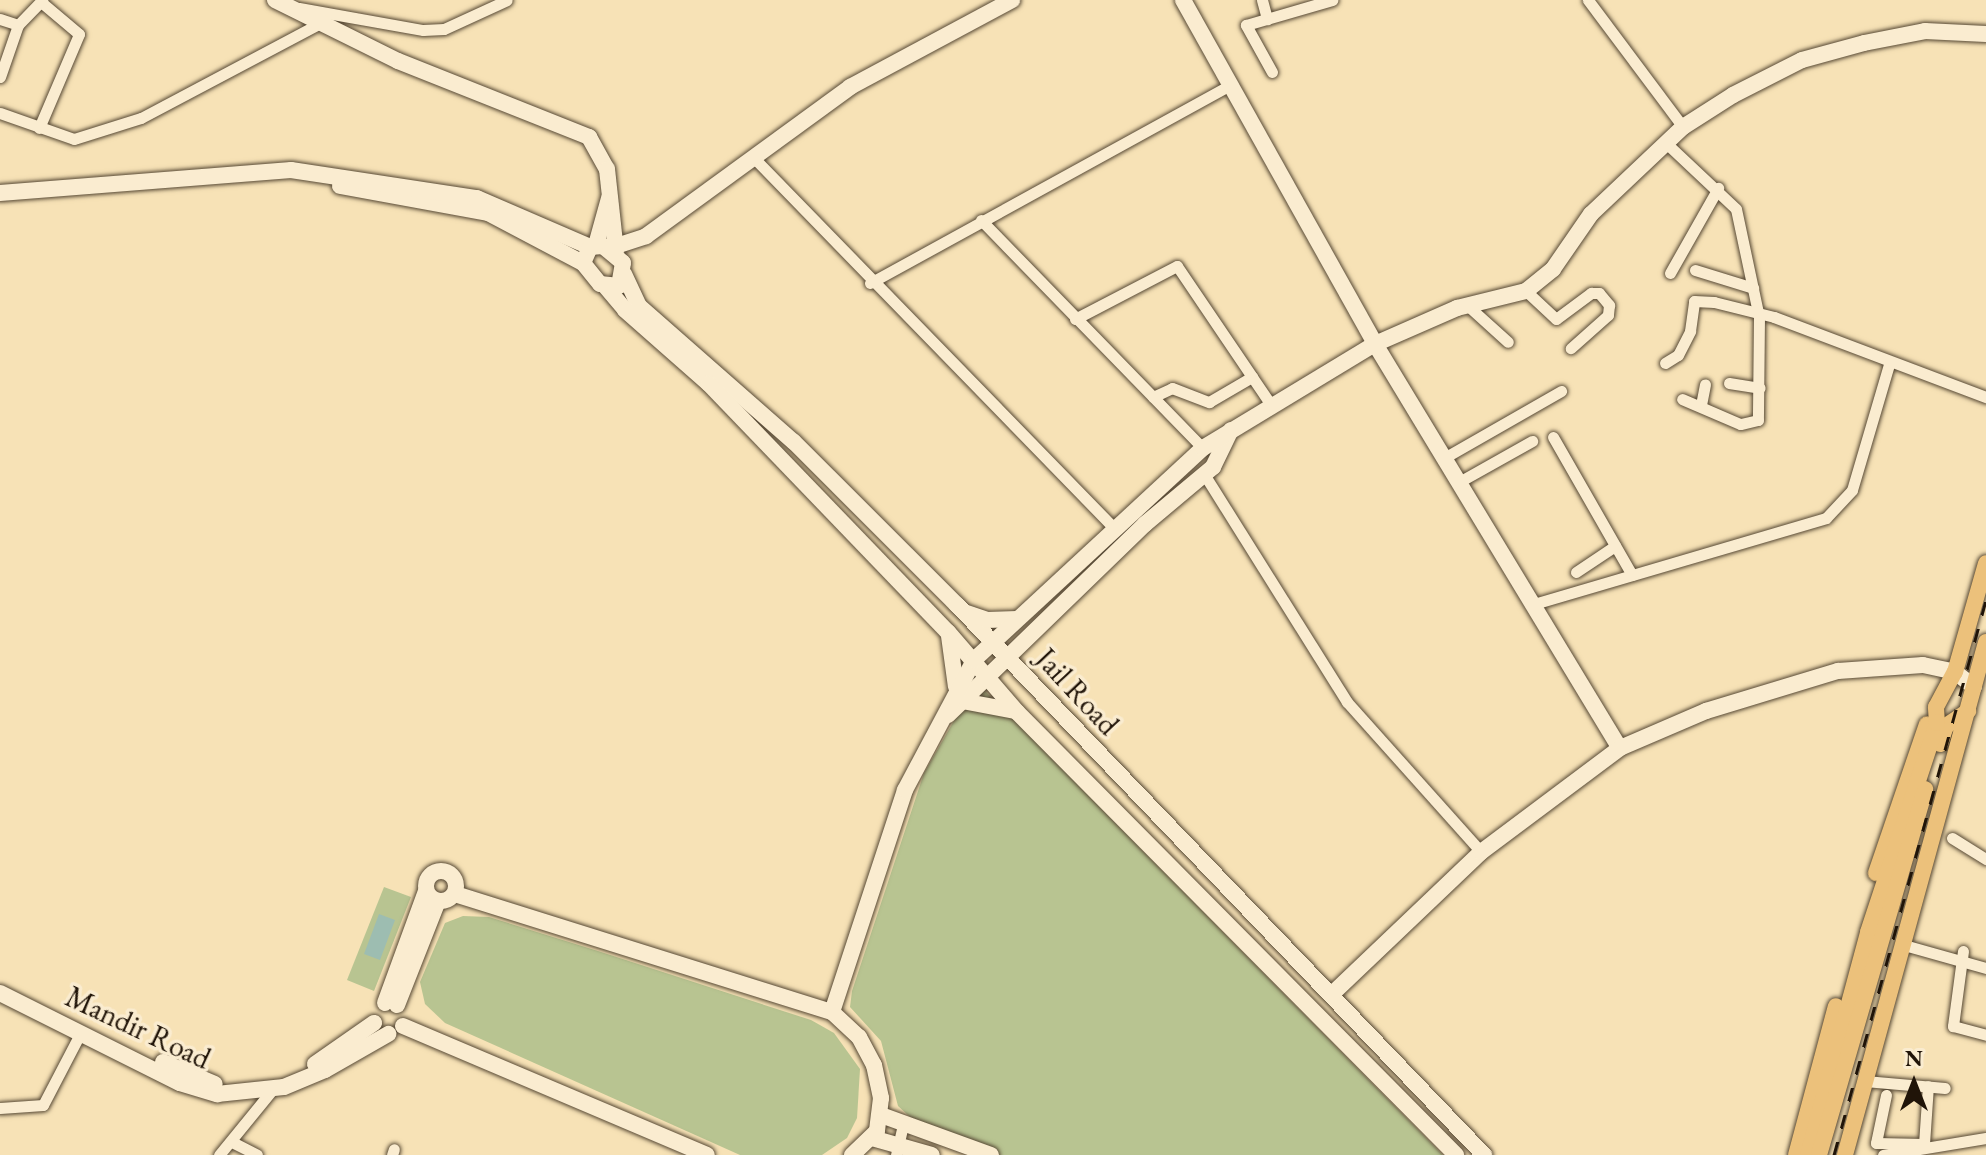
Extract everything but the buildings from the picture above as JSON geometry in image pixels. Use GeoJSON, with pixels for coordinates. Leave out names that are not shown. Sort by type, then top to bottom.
{"type":"FeatureCollection","features":[{"type":"Feature","properties":{"kind":"main road"},"geometry":{"type":"LineString","coordinates":[[1796,1155],[1886,838],[1936,707],[1955,672],[1981,598],[1986,563]]}},
{"type":"Feature","properties":{"kind":"main road"},"geometry":{"type":"LineString","coordinates":[[1845,1155],[1986,642]]}},
{"type":"Feature","properties":{"kind":"main road"},"geometry":{"type":"LineString","coordinates":[[1808,1155],[1868,932],[1932,738],[1936,707]]}},
{"type":"Feature","properties":{"kind":"main road"},"geometry":{"type":"LineString","coordinates":[[1819,1155],[1946,726],[1968,711]]}},
{"type":"Feature","properties":{"kind":"street"},"geometry":{"type":"LineString","coordinates":[[277,2],[423,30],[444,29],[485,6],[507,0]]}},
{"type":"Feature","properties":{"kind":"street"},"geometry":{"type":"LineString","coordinates":[[583,263],[605,248],[646,236],[850,87],[1012,0]]}},
{"type":"Feature","properties":{"kind":"street"},"geometry":{"type":"LineString","coordinates":[[1183,0],[1375,344],[1620,748]]}},
{"type":"Feature","properties":{"kind":"street"},"geometry":{"type":"LineString","coordinates":[[1262,0],[1267,19]]}},
{"type":"Feature","properties":{"kind":"street"},"geometry":{"type":"LineString","coordinates":[[1272,72],[1246,25],[1313,3],[1332,0]]}},
{"type":"Feature","properties":{"kind":"street"},"geometry":{"type":"LineString","coordinates":[[1588,0],[1683,127]]}},
{"type":"Feature","properties":{"kind":"street"},"geometry":{"type":"LineString","coordinates":[[0,77],[18,25],[41,1],[79,34],[39,128]]}},
{"type":"Feature","properties":{"kind":"street"},"geometry":{"type":"LineString","coordinates":[[277,2],[317,25],[589,137],[607,169],[609,198],[605,248]]}},
{"type":"Feature","properties":{"kind":"street"},"geometry":{"type":"LineString","coordinates":[[0,19],[18,25]]}},
{"type":"Feature","properties":{"kind":"street"},"geometry":{"type":"LineString","coordinates":[[0,113],[74,139],[141,118],[317,25]]}},
{"type":"Feature","properties":{"kind":"street"},"geometry":{"type":"LineString","coordinates":[[832,1012],[905,790],[935,727],[959,695],[974,660],[1203,448],[1375,344],[1467,305],[1526,291],[1553,269],[1591,214],[1683,127],[1802,60],[1925,31],[1986,34]]}},
{"type":"Feature","properties":{"kind":"street"},"geometry":{"type":"LineString","coordinates":[[870,283],[1230,85]]}},
{"type":"Feature","properties":{"kind":"street"},"geometry":{"type":"LineString","coordinates":[[1666,143],[1718,188],[1736,209],[1758,311],[1758,420],[1740,424],[1682,399]]}},
{"type":"Feature","properties":{"kind":"street"},"geometry":{"type":"LineString","coordinates":[[755,159],[870,283],[1114,528]]}},
{"type":"Feature","properties":{"kind":"street"},"geometry":{"type":"LineString","coordinates":[[0,193],[291,170],[477,198],[605,248]]}},
{"type":"Feature","properties":{"kind":"street","name":"Jail Road"},"geometry":{"type":"LineString","coordinates":[[0,203],[236,181],[305,181],[477,209],[536,234],[583,263],[625,310],[709,384],[948,632],[1017,712],[1456,1155]]}},
{"type":"Feature","properties":{"kind":"street"},"geometry":{"type":"LineString","coordinates":[[1670,273],[1718,188]]}},
{"type":"Feature","properties":{"kind":"street"},"geometry":{"type":"LineString","coordinates":[[981,220],[1203,448]]}},
{"type":"Feature","properties":{"kind":"street"},"geometry":{"type":"LineString","coordinates":[[606,287],[619,286],[624,271],[646,236]]}},
{"type":"Feature","properties":{"kind":"street","name":"Jail Road"},"geometry":{"type":"LineString","coordinates":[[605,248],[624,271],[639,306],[763,413],[962,610],[1484,1155]]}},
{"type":"Feature","properties":{"kind":"street"},"geometry":{"type":"LineString","coordinates":[[1075,319],[1177,266],[1271,405]]}},
{"type":"Feature","properties":{"kind":"street"},"geometry":{"type":"LineString","coordinates":[[1695,270],[1753,288]]}},
{"type":"Feature","properties":{"kind":"street"},"geometry":{"type":"LineString","coordinates":[[1526,291],[1556,319],[1591,293],[1599,293],[1609,305],[1608,315],[1571,348]]}},
{"type":"Feature","properties":{"kind":"street"},"geometry":{"type":"LineString","coordinates":[[1665,363],[1678,355],[1690,331],[1694,301],[1758,311],[1889,364],[1986,397]]}},
{"type":"Feature","properties":{"kind":"street"},"geometry":{"type":"LineString","coordinates":[[1467,305],[1508,342]]}},
{"type":"Feature","properties":{"kind":"street"},"geometry":{"type":"LineString","coordinates":[[1534,604],[1826,518],[1852,490],[1889,364]]}},
{"type":"Feature","properties":{"kind":"street"},"geometry":{"type":"LineString","coordinates":[[1153,397],[1172,388],[1209,402],[1252,377]]}},
{"type":"Feature","properties":{"kind":"street"},"geometry":{"type":"LineString","coordinates":[[1729,383],[1760,388]]}},
{"type":"Feature","properties":{"kind":"street"},"geometry":{"type":"LineString","coordinates":[[1701,405],[1705,384]]}},
{"type":"Feature","properties":{"kind":"street"},"geometry":{"type":"LineString","coordinates":[[1444,458],[1561,391]]}},
{"type":"Feature","properties":{"kind":"street"},"geometry":{"type":"LineString","coordinates":[[959,695],[988,676],[1145,524],[1204,474],[1217,460],[1231,430]]}},
{"type":"Feature","properties":{"kind":"street"},"geometry":{"type":"LineString","coordinates":[[1553,437],[1632,575]]}},
{"type":"Feature","properties":{"kind":"street"},"geometry":{"type":"LineString","coordinates":[[1459,482],[1532,441]]}},
{"type":"Feature","properties":{"kind":"street"},"geometry":{"type":"LineString","coordinates":[[1204,474],[1347,702],[1481,852]]}},
{"type":"Feature","properties":{"kind":"street"},"geometry":{"type":"LineString","coordinates":[[1576,572],[1615,546]]}},
{"type":"Feature","properties":{"kind":"street"},"geometry":{"type":"LineString","coordinates":[[962,610],[987,620],[1017,619]]}},
{"type":"Feature","properties":{"kind":"street"},"geometry":{"type":"LineString","coordinates":[[948,632],[956,658],[959,695]]}},
{"type":"Feature","properties":{"kind":"street"},"geometry":{"type":"LineString","coordinates":[[1331,995],[1481,852],[1620,748],[1706,711],[1838,671],[1923,665],[1955,672],[1974,687]]}},
{"type":"Feature","properties":{"kind":"street"},"geometry":{"type":"LineString","coordinates":[[959,695],[1017,712]]}},
{"type":"Feature","properties":{"kind":"street"},"geometry":{"type":"LineString","coordinates":[[1952,838],[1986,859]]}},
{"type":"Feature","properties":{"kind":"street"},"geometry":{"type":"LineString","coordinates":[[455,894],[455,878],[441,871],[428,879],[432,896],[391,1004],[376,1011],[388,1027],[707,1155]]}},
{"type":"Feature","properties":{"kind":"street"},"geometry":{"type":"LineString","coordinates":[[432,896],[455,894],[832,1012],[859,1037],[874,1065],[881,1115],[872,1138],[852,1155]]}},
{"type":"Feature","properties":{"kind":"street"},"geometry":{"type":"LineString","coordinates":[[1904,945],[1962,957],[1986,968]]}},
{"type":"Feature","properties":{"kind":"street"},"geometry":{"type":"LineString","coordinates":[[1962,957],[1953,1026],[1986,1035]]}},
{"type":"Feature","properties":{"kind":"street","name":"Mandir Road"},"geometry":{"type":"LineString","coordinates":[[2,995],[222,1085],[258,1083],[309,1067],[388,1027]]}},
{"type":"Feature","properties":{"kind":"street","name":"Mandir Road"},"geometry":{"type":"LineString","coordinates":[[2,995],[199,1090],[242,1095],[272,1090],[325,1070],[388,1027]]}},
{"type":"Feature","properties":{"kind":"street"},"geometry":{"type":"LineString","coordinates":[[388,1027],[404,1014],[391,1004]]}},
{"type":"Feature","properties":{"kind":"street"},"geometry":{"type":"LineString","coordinates":[[0,1108],[43,1105],[81,1032]]}},
{"type":"Feature","properties":{"kind":"street"},"geometry":{"type":"LineString","coordinates":[[1865,1081],[1945,1088]]}},
{"type":"Feature","properties":{"kind":"street"},"geometry":{"type":"LineString","coordinates":[[1886,1095],[1876,1143],[1924,1144],[1928,1086]]}},
{"type":"Feature","properties":{"kind":"street"},"geometry":{"type":"LineString","coordinates":[[219,1155],[272,1090]]}},
{"type":"Feature","properties":{"kind":"street"},"geometry":{"type":"LineString","coordinates":[[881,1115],[991,1155]]}},
{"type":"Feature","properties":{"kind":"street"},"geometry":{"type":"LineString","coordinates":[[898,1149],[903,1125]]}},
{"type":"Feature","properties":{"kind":"street"},"geometry":{"type":"LineString","coordinates":[[872,1138],[898,1149],[932,1155]]}},
{"type":"Feature","properties":{"kind":"street"},"geometry":{"type":"LineString","coordinates":[[1883,1155],[1986,1138]]}},
{"type":"Feature","properties":{"kind":"street"},"geometry":{"type":"LineString","coordinates":[[232,1142],[257,1155]]}},
{"type":"Feature","properties":{"kind":"green space"},"geometry":{"type":"Polygon","coordinates":[[[984,690],[1443,1155],[1000,1155],[921,1127],[898,1106],[881,1041],[850,1007],[852,991],[924,773],[959,712],[984,690]]]}},
{"type":"Feature","properties":{"kind":"green space"},"geometry":{"type":"Polygon","coordinates":[[[384,887],[411,897],[374,991],[347,980],[384,887]]]}},
{"type":"Feature","properties":{"kind":"green space"},"geometry":{"type":"Polygon","coordinates":[[[463,916],[489,917],[598,951],[811,1020],[834,1033],[860,1069],[857,1118],[847,1138],[822,1155],[740,1155],[445,1023],[425,1004],[420,982],[445,923],[463,916]]]}},
{"type":"Feature","properties":{"kind":"shaded area"},"geometry":{"type":"Polygon","coordinates":[[[379,914],[395,920],[380,960],[364,954],[379,914]]]}},
{"type":"Feature","properties":{"kind":"railway"},"geometry":{"type":"LineString","coordinates":[[1834,1155],[1986,600]]}}]}
